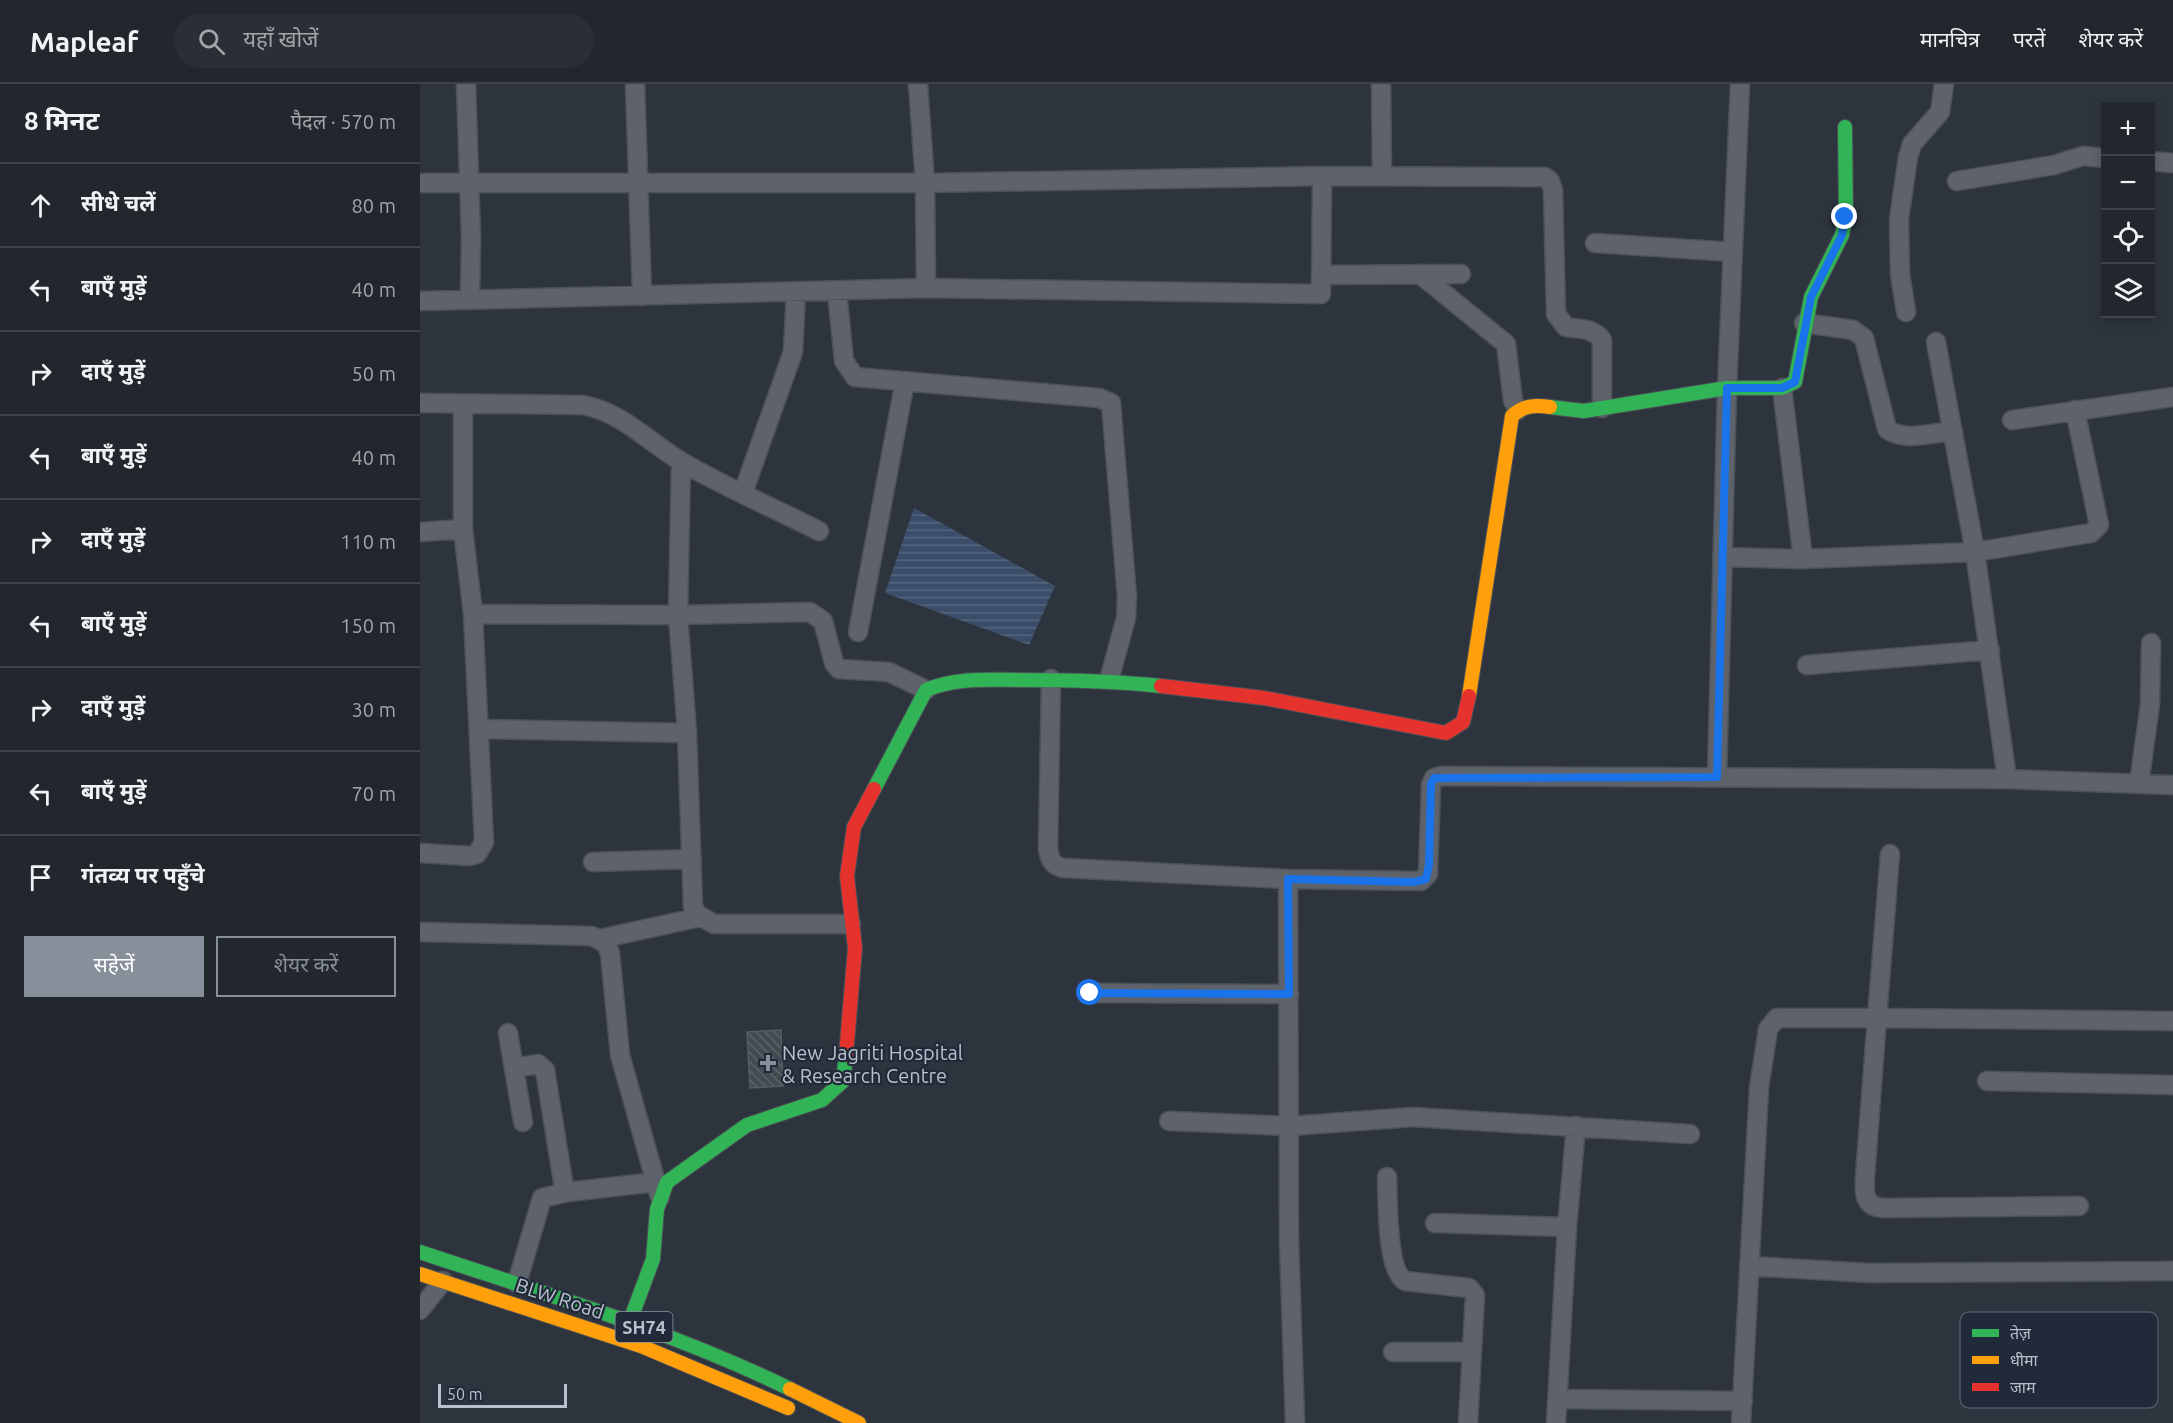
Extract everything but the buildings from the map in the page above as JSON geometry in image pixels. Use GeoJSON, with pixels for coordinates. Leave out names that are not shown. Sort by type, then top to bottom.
{"type":"FeatureCollection","features":[{"type":"Feature","properties":{"kind":"street"},"geometry":{"type":"LineString","coordinates":[[466,84],[471,237],[470,300]]}},
{"type":"Feature","properties":{"kind":"street"},"geometry":{"type":"LineString","coordinates":[[635,84],[642,296]]}},
{"type":"Feature","properties":{"kind":"street"},"geometry":{"type":"LineString","coordinates":[[918,84],[925,183],[926,288]]}},
{"type":"Feature","properties":{"kind":"street"},"geometry":{"type":"LineString","coordinates":[[1381,84],[1382,176]]}},
{"type":"Feature","properties":{"kind":"street"},"geometry":{"type":"LineString","coordinates":[[1717,777],[1727,388],[1740,84]]}},
{"type":"Feature","properties":{"kind":"street"},"geometry":{"type":"LineString","coordinates":[[1906,312],[1900,274],[1899,219],[1908,156],[1912,144],[1940,112],[1944,84]]}},
{"type":"Feature","properties":{"kind":"street"},"geometry":{"type":"LineString","coordinates":[[517,1283],[542,1198],[568,1192],[658,1190],[747,1125],[822,1100],[843,1081],[846,1073],[847,1023],[855,948],[846,876],[854,827],[926,690],[942,683],[1051,679],[1109,680],[1264,698],[1446,733],[1455,729],[1466,714],[1512,416],[1518,410],[1536,405],[1584,411],[1727,388],[1782,388],[1790,385],[1797,376],[1804,323],[1811,297],[1842,235],[1845,217],[1845,127]]}},
{"type":"Feature","properties":{"kind":"street"},"geometry":{"type":"LineString","coordinates":[[1957,181],[2054,165],[2083,156],[2101,158]]}},
{"type":"Feature","properties":{"kind":"street"},"geometry":{"type":"LineString","coordinates":[[2155,161],[2173,163]]}},
{"type":"Feature","properties":{"kind":"street"},"geometry":{"type":"LineString","coordinates":[[420,183],[925,183],[1322,176],[1535,176],[1550,181],[1553,190],[1556,314],[1566,327],[1597,333],[1602,340],[1602,408]]}},
{"type":"Feature","properties":{"kind":"street"},"geometry":{"type":"LineString","coordinates":[[420,301],[926,288],[1321,294],[1322,176]]}},
{"type":"Feature","properties":{"kind":"street"},"geometry":{"type":"LineString","coordinates":[[1595,243],[1732,252]]}},
{"type":"Feature","properties":{"kind":"street"},"geometry":{"type":"LineString","coordinates":[[1420,274],[1506,344],[1513,401],[1518,410]]}},
{"type":"Feature","properties":{"kind":"street"},"geometry":{"type":"LineString","coordinates":[[1321,275],[1461,274]]}},
{"type":"Feature","properties":{"kind":"street"},"geometry":{"type":"LineString","coordinates":[[837,291],[844,361],[855,377],[1100,398],[1111,404],[1127,597],[1125,618],[1109,680]]}},
{"type":"Feature","properties":{"kind":"street"},"geometry":{"type":"LineString","coordinates":[[743,493],[793,352],[796,292]]}},
{"type":"Feature","properties":{"kind":"street"},"geometry":{"type":"LineString","coordinates":[[1804,323],[1853,330],[1864,338],[1887,429],[1893,434],[1903,436],[1953,431]]}},
{"type":"Feature","properties":{"kind":"street"},"geometry":{"type":"LineString","coordinates":[[1936,342],[1975,552],[2007,779]]}},
{"type":"Feature","properties":{"kind":"street"},"geometry":{"type":"LineString","coordinates":[[858,632],[905,381]]}},
{"type":"Feature","properties":{"kind":"street"},"geometry":{"type":"LineString","coordinates":[[1782,388],[1803,559]]}},
{"type":"Feature","properties":{"kind":"street"},"geometry":{"type":"LineString","coordinates":[[2012,420],[2173,397]]}},
{"type":"Feature","properties":{"kind":"street"},"geometry":{"type":"LineString","coordinates":[[420,403],[583,405],[601,409],[618,416],[681,462],[819,531]]}},
{"type":"Feature","properties":{"kind":"street"},"geometry":{"type":"LineString","coordinates":[[420,853],[470,856],[477,854],[484,842],[473,614],[463,529],[463,404]]}},
{"type":"Feature","properties":{"kind":"street"},"geometry":{"type":"LineString","coordinates":[[1722,556],[1803,559],[1975,552],[2096,530],[2099,525],[2075,410]]}},
{"type":"Feature","properties":{"kind":"street"},"geometry":{"type":"LineString","coordinates":[[681,462],[678,615],[687,733],[693,907],[700,917],[714,924],[851,924]]}},
{"type":"Feature","properties":{"kind":"street"},"geometry":{"type":"LineString","coordinates":[[420,532],[463,529]]}},
{"type":"Feature","properties":{"kind":"street"},"geometry":{"type":"LineString","coordinates":[[473,614],[678,615],[810,612],[823,621],[834,663],[839,669],[889,672],[926,690]]}},
{"type":"Feature","properties":{"kind":"street"},"geometry":{"type":"LineString","coordinates":[[2139,784],[2150,704],[2151,644]]}},
{"type":"Feature","properties":{"kind":"street"},"geometry":{"type":"LineString","coordinates":[[1807,665],[1990,650]]}},
{"type":"Feature","properties":{"kind":"street"},"geometry":{"type":"LineString","coordinates":[[1051,679],[1048,849],[1049,858],[1055,866],[1063,868],[1288,879],[1414,882],[1426,879],[1429,865],[1431,784],[1434,778],[2007,779],[2173,785]]}},
{"type":"Feature","properties":{"kind":"street"},"geometry":{"type":"LineString","coordinates":[[479,729],[687,733]]}},
{"type":"Feature","properties":{"kind":"street"},"geometry":{"type":"LineString","coordinates":[[1890,854],[1865,1177],[1864,1194],[1868,1203],[1873,1208],[2079,1206]]}},
{"type":"Feature","properties":{"kind":"street"},"geometry":{"type":"LineString","coordinates":[[593,862],[692,859]]}},
{"type":"Feature","properties":{"kind":"street"},"geometry":{"type":"LineString","coordinates":[[1288,879],[1289,1240],[1295,1423]]}},
{"type":"Feature","properties":{"kind":"street"},"geometry":{"type":"LineString","coordinates":[[420,932],[592,936],[600,939],[700,917]]}},
{"type":"Feature","properties":{"kind":"street"},"geometry":{"type":"LineString","coordinates":[[600,939],[610,953],[620,1055],[658,1190],[652,1259],[630,1321]]}},
{"type":"Feature","properties":{"kind":"street"},"geometry":{"type":"LineString","coordinates":[[1090,993],[1289,994]]}},
{"type":"Feature","properties":{"kind":"street"},"geometry":{"type":"LineString","coordinates":[[1741,1423],[1759,1088],[1768,1029],[1777,1018],[2173,1021]]}},
{"type":"Feature","properties":{"kind":"street"},"geometry":{"type":"LineString","coordinates":[[508,1032],[523,1122]]}},
{"type":"Feature","properties":{"kind":"street"},"geometry":{"type":"LineString","coordinates":[[513,1068],[538,1064],[545,1070],[564,1188],[568,1192]]}},
{"type":"Feature","properties":{"kind":"street"},"geometry":{"type":"LineString","coordinates":[[1987,1081],[2173,1085]]}},
{"type":"Feature","properties":{"kind":"street"},"geometry":{"type":"LineString","coordinates":[[1169,1121],[1290,1126],[1413,1118],[1690,1134]]}},
{"type":"Feature","properties":{"kind":"street"},"geometry":{"type":"LineString","coordinates":[[1557,1423],[1567,1227],[1576,1126]]}},
{"type":"Feature","properties":{"kind":"street"},"geometry":{"type":"LineString","coordinates":[[1387,1177],[1390,1237],[1398,1275],[1405,1281],[1469,1288],[1473,1292],[1475,1300],[1468,1423]]}},
{"type":"Feature","properties":{"kind":"street"},"geometry":{"type":"LineString","coordinates":[[1435,1223],[1567,1227]]}},
{"type":"Feature","properties":{"kind":"street","name":"SH74"},"geometry":{"type":"LineString","coordinates":[[420,1252],[630,1321],[737,1363],[859,1423]]}},
{"type":"Feature","properties":{"kind":"street"},"geometry":{"type":"LineString","coordinates":[[1749,1266],[1869,1273],[2173,1271]]}},
{"type":"Feature","properties":{"kind":"street","name":"BLW Road"},"geometry":{"type":"LineString","coordinates":[[420,1274],[641,1346],[800,1414]]}},
{"type":"Feature","properties":{"kind":"street"},"geometry":{"type":"LineString","coordinates":[[420,1310],[443,1281]]}},
{"type":"Feature","properties":{"kind":"street"},"geometry":{"type":"LineString","coordinates":[[589,1328],[594,1309]]}},
{"type":"Feature","properties":{"kind":"street"},"geometry":{"type":"LineString","coordinates":[[1394,1352],[1472,1352]]}},
{"type":"Feature","properties":{"kind":"street"},"geometry":{"type":"LineString","coordinates":[[778,1423],[784,1386]]}},
{"type":"Feature","properties":{"kind":"street"},"geometry":{"type":"LineString","coordinates":[[1558,1399],[1743,1401]]}},
{"type":"Feature","properties":{"kind":"water"},"geometry":{"type":"Polygon","coordinates":[[[914,508],[1055,586],[1029,645],[885,593],[914,508]]]}},
{"type":"Feature","properties":{"kind":"traffic: fast"},"geometry":{"type":"LineString","coordinates":[[1550,407],[1584,411],[1727,388],[1782,388],[1795,382],[1811,297],[1842,235],[1846,217],[1845,127]]}},
{"type":"Feature","properties":{"kind":"traffic: fast"},"geometry":{"type":"LineString","coordinates":[[874,789],[926,690],[937,686],[973,680],[1092,681],[1161,686]]}},
{"type":"Feature","properties":{"kind":"traffic: fast"},"geometry":{"type":"LineString","coordinates":[[630,1321],[653,1259],[657,1209],[667,1182],[747,1125],[822,1100],[843,1081],[846,1055]]}},
{"type":"Feature","properties":{"kind":"traffic: fast"},"geometry":{"type":"LineString","coordinates":[[420,1252],[654,1331],[790,1389]]}},
{"type":"Feature","properties":{"kind":"traffic: slow"},"geometry":{"type":"LineString","coordinates":[[1469,696],[1512,416],[1530,407],[1550,407]]}},
{"type":"Feature","properties":{"kind":"traffic: slow"},"geometry":{"type":"LineString","coordinates":[[420,1274],[641,1346],[788,1408]]}},
{"type":"Feature","properties":{"kind":"traffic: slow"},"geometry":{"type":"LineString","coordinates":[[790,1389],[859,1423]]}},
{"type":"Feature","properties":{"kind":"traffic: jam"},"geometry":{"type":"LineString","coordinates":[[1161,686],[1264,698],[1446,733],[1463,722],[1469,696]]}},
{"type":"Feature","properties":{"kind":"traffic: jam"},"geometry":{"type":"LineString","coordinates":[[846,1055],[855,948],[847,876],[854,827],[874,789]]}},
{"type":"Feature","properties":{"kind":"place","name":"New Jagriti Hospital & Research Centre"},"geometry":{"type":"Point","coordinates":[768,1063]}},
{"type":"Feature","properties":{"kind":"route"},"geometry":{"type":"LineString","coordinates":[[1090,993],[1289,994],[1288,879],[1414,882],[1426,879],[1429,865],[1431,784],[1434,778],[1441,776],[1717,777],[1727,388],[1782,388],[1795,382],[1804,323],[1811,297],[1830,264],[1842,235],[1845,217]]}}]}
